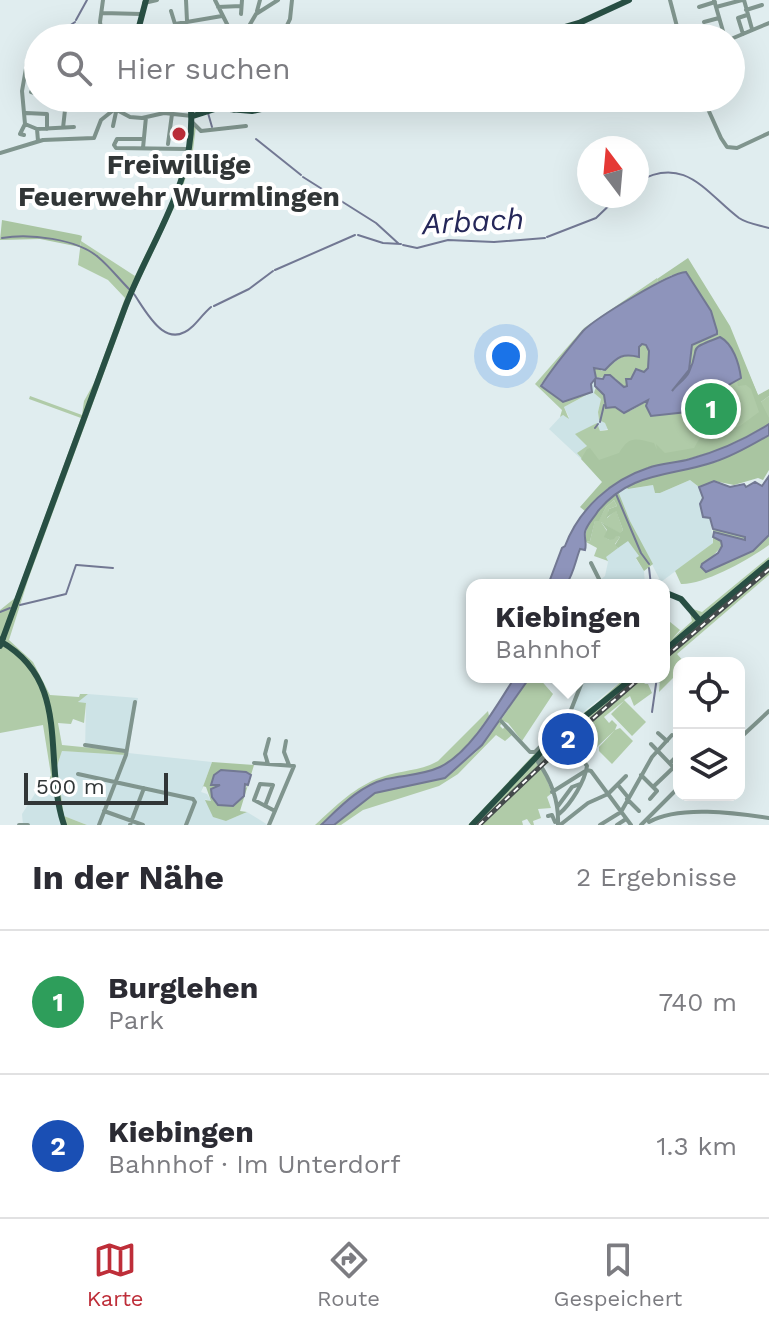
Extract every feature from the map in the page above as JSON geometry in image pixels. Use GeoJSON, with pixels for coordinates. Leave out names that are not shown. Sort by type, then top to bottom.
{"type":"FeatureCollection","features":[{"type":"Feature","properties":{"kind":"main road"},"geometry":{"type":"LineString","coordinates":[[576,24],[629,0]]}},
{"type":"Feature","properties":{"kind":"main road"},"geometry":{"type":"LineString","coordinates":[[140,24],[141,14],[150,1]]}},
{"type":"Feature","properties":{"kind":"main road"},"geometry":{"type":"LineString","coordinates":[[64,825],[56,794],[51,721],[45,694],[38,676],[3,630],[12,614],[127,301],[177,194],[188,150],[191,112]]}},
{"type":"Feature","properties":{"kind":"main road"},"geometry":{"type":"LineString","coordinates":[[191,118],[205,112]]}},
{"type":"Feature","properties":{"kind":"main road"},"geometry":{"type":"LineString","coordinates":[[233,112],[239,115],[251,112]]}},
{"type":"Feature","properties":{"kind":"main road"},"geometry":{"type":"LineString","coordinates":[[670,646],[769,563]]}},
{"type":"Feature","properties":{"kind":"main road"},"geometry":{"type":"LineString","coordinates":[[670,594],[681,599],[700,621]]}},
{"type":"Feature","properties":{"kind":"main road"},"geometry":{"type":"LineString","coordinates":[[472,825],[543,750],[627,683]]}},
{"type":"Feature","properties":{"kind":"street"},"geometry":{"type":"LineString","coordinates":[[100,24],[103,0]]}},
{"type":"Feature","properties":{"kind":"street"},"geometry":{"type":"LineString","coordinates":[[186,0],[187,21]]}},
{"type":"Feature","properties":{"kind":"street"},"geometry":{"type":"LineString","coordinates":[[215,0],[227,24]]}},
{"type":"Feature","properties":{"kind":"street"},"geometry":{"type":"LineString","coordinates":[[250,24],[260,0]]}},
{"type":"Feature","properties":{"kind":"street"},"geometry":{"type":"LineString","coordinates":[[256,14],[278,0]]}},
{"type":"Feature","properties":{"kind":"street"},"geometry":{"type":"LineString","coordinates":[[288,24],[292,0]]}},
{"type":"Feature","properties":{"kind":"street"},"geometry":{"type":"LineString","coordinates":[[670,0],[676,24]]}},
{"type":"Feature","properties":{"kind":"street"},"geometry":{"type":"LineString","coordinates":[[699,7],[743,0],[752,30]]}},
{"type":"Feature","properties":{"kind":"street"},"geometry":{"type":"LineString","coordinates":[[218,7],[241,3],[241,14]]}},
{"type":"Feature","properties":{"kind":"street"},"geometry":{"type":"LineString","coordinates":[[715,3],[721,24]]}},
{"type":"Feature","properties":{"kind":"street"},"geometry":{"type":"LineString","coordinates":[[740,24],[738,18],[762,5]]}},
{"type":"Feature","properties":{"kind":"street"},"geometry":{"type":"LineString","coordinates":[[171,11],[175,24],[222,16]]}},
{"type":"Feature","properties":{"kind":"street"},"geometry":{"type":"LineString","coordinates":[[102,13],[141,14]]}},
{"type":"Feature","properties":{"kind":"street"},"geometry":{"type":"LineString","coordinates":[[117,15],[117,22]]}},
{"type":"Feature","properties":{"kind":"street"},"geometry":{"type":"LineString","coordinates":[[704,22],[719,18]]}},
{"type":"Feature","properties":{"kind":"street"},"geometry":{"type":"LineString","coordinates":[[745,33],[769,23]]}},
{"type":"Feature","properties":{"kind":"street"},"geometry":{"type":"LineString","coordinates":[[24,80],[24,102]]}},
{"type":"Feature","properties":{"kind":"street"},"geometry":{"type":"LineString","coordinates":[[63,129],[65,112]]}},
{"type":"Feature","properties":{"kind":"street"},"geometry":{"type":"LineString","coordinates":[[0,153],[38,142],[89,140],[96,135],[104,115],[112,112]]}},
{"type":"Feature","properties":{"kind":"street"},"geometry":{"type":"LineString","coordinates":[[113,126],[115,112]]}},
{"type":"Feature","properties":{"kind":"street"},"geometry":{"type":"LineString","coordinates":[[118,112],[133,117],[172,114],[191,118],[201,131],[247,127],[238,112]]}},
{"type":"Feature","properties":{"kind":"street"},"geometry":{"type":"LineString","coordinates":[[709,112],[722,142],[730,148],[769,133]]}},
{"type":"Feature","properties":{"kind":"street"},"geometry":{"type":"LineString","coordinates":[[24,135],[20,134],[26,113],[47,114],[47,129]]}},
{"type":"Feature","properties":{"kind":"street"},"geometry":{"type":"LineString","coordinates":[[168,144],[172,114]]}},
{"type":"Feature","properties":{"kind":"street"},"geometry":{"type":"LineString","coordinates":[[143,148],[146,117]]}},
{"type":"Feature","properties":{"kind":"street"},"geometry":{"type":"LineString","coordinates":[[25,124],[37,129],[74,127]]}},
{"type":"Feature","properties":{"kind":"street"},"geometry":{"type":"LineString","coordinates":[[37,129],[38,142]]}},
{"type":"Feature","properties":{"kind":"street"},"geometry":{"type":"LineString","coordinates":[[144,137],[113,142],[116,148],[188,150]]}},
{"type":"Feature","properties":{"kind":"street"},"geometry":{"type":"LineString","coordinates":[[591,563],[599,579]]}},
{"type":"Feature","properties":{"kind":"street"},"geometry":{"type":"LineString","coordinates":[[501,721],[533,752],[554,737],[567,720],[582,683]]}},
{"type":"Feature","properties":{"kind":"street"},"geometry":{"type":"LineString","coordinates":[[99,825],[126,752],[135,702]]}},
{"type":"Feature","properties":{"kind":"street"},"geometry":{"type":"LineString","coordinates":[[745,733],[769,711]]}},
{"type":"Feature","properties":{"kind":"street"},"geometry":{"type":"LineString","coordinates":[[658,733],[667,741]]}},
{"type":"Feature","properties":{"kind":"street"},"geometry":{"type":"LineString","coordinates":[[604,824],[621,812],[641,775],[672,735]]}},
{"type":"Feature","properties":{"kind":"street"},"geometry":{"type":"LineString","coordinates":[[554,737],[558,745],[538,763],[548,776],[558,806],[560,824]]}},
{"type":"Feature","properties":{"kind":"street"},"geometry":{"type":"LineString","coordinates":[[268,764],[265,754],[269,739]]}},
{"type":"Feature","properties":{"kind":"street"},"geometry":{"type":"LineString","coordinates":[[269,825],[291,766],[284,752],[286,741]]}},
{"type":"Feature","properties":{"kind":"street"},"geometry":{"type":"LineString","coordinates":[[651,744],[673,766]]}},
{"type":"Feature","properties":{"kind":"street"},"geometry":{"type":"LineString","coordinates":[[85,745],[126,752]]}},
{"type":"Feature","properties":{"kind":"street"},"geometry":{"type":"LineString","coordinates":[[559,814],[587,770],[577,751]]}},
{"type":"Feature","properties":{"kind":"street"},"geometry":{"type":"LineString","coordinates":[[254,763],[291,766]]}},
{"type":"Feature","properties":{"kind":"street"},"geometry":{"type":"LineString","coordinates":[[653,787],[673,768]]}},
{"type":"Feature","properties":{"kind":"street"},"geometry":{"type":"LineString","coordinates":[[552,792],[587,770]]}},
{"type":"Feature","properties":{"kind":"street"},"geometry":{"type":"LineString","coordinates":[[587,770],[591,771],[631,825]]}},
{"type":"Feature","properties":{"kind":"street"},"geometry":{"type":"LineString","coordinates":[[78,774],[194,801],[186,825]]}},
{"type":"Feature","properties":{"kind":"street"},"geometry":{"type":"LineString","coordinates":[[641,775],[657,791],[650,799]]}},
{"type":"Feature","properties":{"kind":"street"},"geometry":{"type":"LineString","coordinates":[[548,825],[560,824],[588,803],[608,794],[626,776]]}},
{"type":"Feature","properties":{"kind":"street"},"geometry":{"type":"LineString","coordinates":[[265,806],[273,785],[260,784],[254,800],[265,806],[275,811]]}},
{"type":"Feature","properties":{"kind":"street"},"geometry":{"type":"LineString","coordinates":[[558,806],[572,787],[580,784]]}},
{"type":"Feature","properties":{"kind":"street"},"geometry":{"type":"LineString","coordinates":[[618,785],[639,811]]}},
{"type":"Feature","properties":{"kind":"street"},"geometry":{"type":"LineString","coordinates":[[131,823],[144,788]]}},
{"type":"Feature","properties":{"kind":"street"},"geometry":{"type":"LineString","coordinates":[[649,822],[673,794]]}},
{"type":"Feature","properties":{"kind":"street"},"geometry":{"type":"LineString","coordinates":[[104,811],[143,825]]}},
{"type":"Feature","properties":{"kind":"street"},"geometry":{"type":"LineString","coordinates":[[641,825],[665,815],[680,813],[769,818]]}},
{"type":"Feature","properties":{"kind":"street"},"geometry":{"type":"LineString","coordinates":[[548,816],[553,816],[560,824]]}},
{"type":"Feature","properties":{"kind":"street"},"geometry":{"type":"LineString","coordinates":[[570,817],[571,825]]}},
{"type":"Feature","properties":{"kind":"street"},"geometry":{"type":"LineString","coordinates":[[617,825],[626,819]]}},
{"type":"Feature","properties":{"kind":"street"},"geometry":{"type":"LineString","coordinates":[[19,825],[28,825]]}},
{"type":"Feature","properties":{"kind":"shaded area"},"geometry":{"type":"Polygon","coordinates":[[[594,379],[594,389],[601,399],[599,420],[608,429],[600,431],[598,426],[576,434],[587,446],[581,459],[549,429],[562,415],[569,417],[564,407],[585,396],[594,379]]]}},
{"type":"Feature","properties":{"kind":"shaded area"},"geometry":{"type":"Polygon","coordinates":[[[690,480],[699,487],[703,498],[700,504],[705,518],[710,518],[713,543],[665,579],[659,579],[618,491],[625,486],[629,489],[653,485],[655,493],[690,480]]]}},
{"type":"Feature","properties":{"kind":"shaded area"},"geometry":{"type":"Polygon","coordinates":[[[628,540],[639,556],[636,559],[644,571],[645,579],[601,579],[608,562],[605,557],[628,540]]]}},
{"type":"Feature","properties":{"kind":"shaded area"},"geometry":{"type":"Polygon","coordinates":[[[583,683],[619,683],[570,723],[583,683]]]}},
{"type":"Feature","properties":{"kind":"shaded area"},"geometry":{"type":"Polygon","coordinates":[[[88,694],[138,698],[128,753],[212,762],[201,792],[207,794],[212,802],[205,799],[226,821],[247,812],[268,825],[87,825],[64,816],[57,766],[62,751],[85,752],[86,704],[78,703],[88,694]]]}},
{"type":"Feature","properties":{"kind":"shaded area"},"geometry":{"type":"Polygon","coordinates":[[[38,789],[54,791],[62,825],[23,825],[22,814],[38,789]]]}},
{"type":"Feature","properties":{"kind":"green space"},"geometry":{"type":"Polygon","coordinates":[[[193,125],[196,126],[192,158],[180,195],[132,297],[9,640],[33,662],[50,695],[79,697],[80,694],[88,694],[78,702],[86,703],[84,723],[73,719],[71,724],[58,723],[62,745],[123,751],[126,755],[62,751],[57,766],[64,816],[87,825],[62,825],[54,791],[45,788],[51,775],[43,725],[0,733],[0,610],[15,598],[81,418],[29,399],[30,396],[82,415],[84,401],[94,383],[125,298],[108,280],[78,265],[81,241],[135,276],[179,182],[191,144],[193,125]]]}},
{"type":"Feature","properties":{"kind":"green space"},"geometry":{"type":"Polygon","coordinates":[[[2,220],[82,236],[80,247],[40,239],[0,240],[2,220]]]}},
{"type":"Feature","properties":{"kind":"green space"},"geometry":{"type":"Polygon","coordinates":[[[688,258],[730,326],[758,395],[769,389],[769,396],[761,402],[769,424],[728,447],[624,478],[608,488],[585,511],[580,507],[602,482],[581,459],[587,449],[590,448],[599,460],[619,453],[633,440],[654,443],[657,450],[656,444],[665,453],[694,448],[701,436],[740,426],[759,412],[751,389],[746,385],[738,386],[741,378],[736,359],[730,347],[717,334],[711,311],[689,276],[672,275],[658,282],[657,279],[688,258]]]}},
{"type":"Feature","properties":{"kind":"green space"},"geometry":{"type":"Polygon","coordinates":[[[657,278],[658,282],[586,329],[541,384],[563,402],[592,392],[564,407],[569,419],[563,415],[560,417],[562,410],[535,384],[584,328],[657,278]]]}},
{"type":"Feature","properties":{"kind":"green space"},"geometry":{"type":"Polygon","coordinates":[[[730,330],[761,402],[769,396],[769,425],[608,488],[577,453],[587,446],[575,434],[597,423],[600,431],[608,430],[605,423],[599,420],[601,399],[594,393],[596,387],[605,395],[606,408],[630,411],[649,400],[646,406],[648,411],[670,352],[730,330]]]}},
{"type":"Feature","properties":{"kind":"green space"},"geometry":{"type":"Polygon","coordinates":[[[642,344],[649,351],[648,368],[644,372],[635,371],[631,379],[626,379],[627,386],[624,387],[615,378],[595,377],[593,370],[596,367],[602,371],[626,354],[639,357],[642,344]]]}},
{"type":"Feature","properties":{"kind":"green space"},"geometry":{"type":"Polygon","coordinates":[[[769,435],[769,470],[763,480],[758,478],[734,485],[714,481],[699,487],[690,480],[660,493],[655,493],[653,485],[628,489],[625,486],[655,475],[716,462],[769,435]]]}},
{"type":"Feature","properties":{"kind":"green space"},"geometry":{"type":"Polygon","coordinates":[[[618,491],[653,564],[644,571],[636,558],[639,556],[628,541],[618,548],[615,545],[620,537],[609,540],[604,537],[607,530],[601,522],[620,533],[623,530],[616,511],[606,518],[609,509],[617,506],[614,500],[606,507],[599,521],[595,521],[590,541],[586,542],[591,520],[618,491]]]}},
{"type":"Feature","properties":{"kind":"green space"},"geometry":{"type":"Polygon","coordinates":[[[614,500],[617,506],[609,509],[607,518],[616,510],[623,530],[620,534],[601,522],[607,531],[605,537],[609,540],[615,535],[620,537],[615,544],[618,548],[606,557],[608,561],[594,556],[597,548],[586,542],[590,541],[595,520],[599,520],[614,500]]]}},
{"type":"Feature","properties":{"kind":"green space"},"geometry":{"type":"Polygon","coordinates":[[[713,529],[745,537],[745,540],[732,536],[713,537],[713,529]]]}},
{"type":"Feature","properties":{"kind":"green space"},"geometry":{"type":"Polygon","coordinates":[[[769,535],[769,545],[714,576],[681,584],[675,571],[713,543],[713,537],[721,541],[722,546],[711,558],[706,572],[753,551],[769,535]]]}},
{"type":"Feature","properties":{"kind":"green space"},"geometry":{"type":"Polygon","coordinates":[[[769,557],[769,575],[677,654],[680,657],[673,657],[673,678],[670,681],[670,622],[680,630],[672,639],[692,621],[690,613],[693,609],[702,612],[769,557]]]}},
{"type":"Feature","properties":{"kind":"green space"},"geometry":{"type":"Polygon","coordinates":[[[526,683],[543,683],[553,694],[522,741],[508,723],[501,720],[526,683]]]}},
{"type":"Feature","properties":{"kind":"green space"},"geometry":{"type":"Polygon","coordinates":[[[619,683],[648,684],[652,693],[634,706],[630,696],[624,700],[646,722],[632,736],[611,714],[624,701],[604,717],[609,723],[612,720],[617,725],[597,747],[586,735],[596,723],[542,768],[552,793],[547,797],[551,808],[538,809],[541,818],[533,821],[534,825],[527,819],[522,821],[523,825],[468,825],[550,737],[619,683]]]}},
{"type":"Feature","properties":{"kind":"green space"},"geometry":{"type":"Polygon","coordinates":[[[488,711],[489,716],[474,737],[442,766],[368,786],[321,825],[315,825],[346,797],[372,781],[438,761],[488,711]]]}},
{"type":"Feature","properties":{"kind":"green space"},"geometry":{"type":"Polygon","coordinates":[[[500,721],[503,729],[505,726],[513,734],[505,741],[496,735],[458,774],[439,786],[363,810],[341,825],[334,825],[375,793],[445,778],[476,752],[500,721]]]}},
{"type":"Feature","properties":{"kind":"green space"},"geometry":{"type":"Polygon","coordinates":[[[620,728],[633,741],[612,764],[599,751],[599,747],[620,728]]]}},
{"type":"Feature","properties":{"kind":"green space"},"geometry":{"type":"Polygon","coordinates":[[[212,762],[254,765],[240,811],[247,812],[226,821],[213,817],[205,800],[211,801],[203,786],[212,762]],[[221,770],[214,775],[220,785],[212,797],[218,805],[247,787],[244,783],[247,785],[250,773],[221,770]]]}},
{"type":"Feature","properties":{"kind":"water"},"geometry":{"type":"Polygon","coordinates":[[[686,272],[711,311],[717,331],[717,334],[692,345],[689,370],[674,388],[688,375],[696,349],[720,337],[735,354],[741,378],[725,387],[717,397],[693,405],[687,412],[651,416],[646,406],[648,400],[624,413],[615,407],[606,408],[604,395],[595,386],[595,379],[591,384],[592,392],[563,402],[541,386],[590,325],[649,288],[686,272]],[[646,345],[639,347],[639,357],[629,355],[617,359],[605,370],[594,368],[596,378],[603,379],[605,375],[610,375],[624,387],[627,386],[626,379],[631,379],[636,369],[644,372],[648,368],[649,351],[646,345]]]}},
{"type":"Feature","properties":{"kind":"water"},"geometry":{"type":"Polygon","coordinates":[[[769,424],[769,435],[721,460],[652,477],[611,498],[587,526],[585,550],[580,549],[569,579],[550,579],[562,548],[579,520],[609,488],[634,473],[721,449],[769,424]]]}},
{"type":"Feature","properties":{"kind":"water"},"geometry":{"type":"Polygon","coordinates":[[[769,476],[769,535],[753,551],[706,572],[702,564],[718,553],[722,546],[721,541],[713,537],[714,532],[745,540],[745,537],[713,529],[710,518],[703,517],[700,504],[703,498],[699,487],[714,481],[730,487],[744,484],[746,487],[755,482],[762,486],[769,476]]]}},
{"type":"Feature","properties":{"kind":"water"},"geometry":{"type":"Polygon","coordinates":[[[511,683],[526,683],[482,745],[445,778],[375,793],[334,825],[321,825],[350,798],[376,782],[440,767],[462,751],[511,683]]]}},
{"type":"Feature","properties":{"kind":"water"},"geometry":{"type":"Polygon","coordinates":[[[221,770],[251,775],[248,785],[245,784],[244,796],[233,806],[218,805],[212,797],[211,789],[220,785],[211,785],[214,775],[221,770]]]}},
{"type":"Feature","properties":{"kind":"waterway"},"geometry":{"type":"LineString","coordinates":[[76,20],[87,0]]}},
{"type":"Feature","properties":{"kind":"waterway"},"geometry":{"type":"LineString","coordinates":[[208,113],[212,127]]}},
{"type":"Feature","properties":{"kind":"waterway"},"geometry":{"type":"LineString","coordinates":[[256,139],[301,175]]}},
{"type":"Feature","properties":{"kind":"waterway","name":"Arbach"},"geometry":{"type":"LineString","coordinates":[[649,176],[669,172],[682,174],[705,188],[739,218],[769,228]]}},
{"type":"Feature","properties":{"kind":"waterway"},"geometry":{"type":"LineString","coordinates":[[303,177],[376,223],[399,244]]}},
{"type":"Feature","properties":{"kind":"waterway","name":"Arbach"},"geometry":{"type":"LineString","coordinates":[[547,237],[596,218],[606,208]]}},
{"type":"Feature","properties":{"kind":"waterway","name":"Arbach"},"geometry":{"type":"LineString","coordinates":[[275,270],[355,235]]}},
{"type":"Feature","properties":{"kind":"waterway","name":"Arbach"},"geometry":{"type":"LineString","coordinates":[[358,235],[383,243],[401,244]]}},
{"type":"Feature","properties":{"kind":"waterway","name":"Arbach"},"geometry":{"type":"LineString","coordinates":[[2,238],[39,237],[78,246],[98,257],[129,289]]}},
{"type":"Feature","properties":{"kind":"waterway","name":"Arbach"},"geometry":{"type":"LineString","coordinates":[[403,245],[417,248],[448,240],[494,242],[545,238]]}},
{"type":"Feature","properties":{"kind":"waterway","name":"Arbach"},"geometry":{"type":"LineString","coordinates":[[214,306],[249,289],[273,271]]}},
{"type":"Feature","properties":{"kind":"waterway","name":"Arbach"},"geometry":{"type":"LineString","coordinates":[[134,294],[158,327],[174,335],[193,326],[211,307]]}},
{"type":"Feature","properties":{"kind":"waterway"},"geometry":{"type":"LineString","coordinates":[[600,422],[604,405]]}},
{"type":"Feature","properties":{"kind":"waterway"},"geometry":{"type":"LineString","coordinates":[[595,428],[598,424]]}},
{"type":"Feature","properties":{"kind":"waterway"},"geometry":{"type":"LineString","coordinates":[[616,494],[641,553],[649,564]]}},
{"type":"Feature","properties":{"kind":"waterway"},"geometry":{"type":"LineString","coordinates":[[20,605],[66,594],[76,565]]}},
{"type":"Feature","properties":{"kind":"waterway"},"geometry":{"type":"LineString","coordinates":[[77,565],[113,568]]}},
{"type":"Feature","properties":{"kind":"waterway"},"geometry":{"type":"LineString","coordinates":[[649,568],[650,579]]}},
{"type":"Feature","properties":{"kind":"waterway"},"geometry":{"type":"LineString","coordinates":[[0,612],[10,608]]}},
{"type":"Feature","properties":{"kind":"waterway"},"geometry":{"type":"LineString","coordinates":[[652,712],[656,683]]}},
{"type":"Feature","properties":{"kind":"railway"},"geometry":{"type":"LineString","coordinates":[[670,653],[769,569]]}},
{"type":"Feature","properties":{"kind":"railway"},"geometry":{"type":"LineString","coordinates":[[479,825],[567,741],[634,683]]}},
{"type":"Feature","properties":{"kind":"place","name":"Freiwillige Feuerwehr Wurmlingen"},"geometry":{"type":"Point","coordinates":[179,134]}},
{"type":"Feature","properties":{"kind":"place","name":"Burglehen"},"geometry":{"type":"Point","coordinates":[711,409]}},
{"type":"Feature","properties":{"kind":"place","name":"Kiebingen"},"geometry":{"type":"Point","coordinates":[568,739]}}]}
